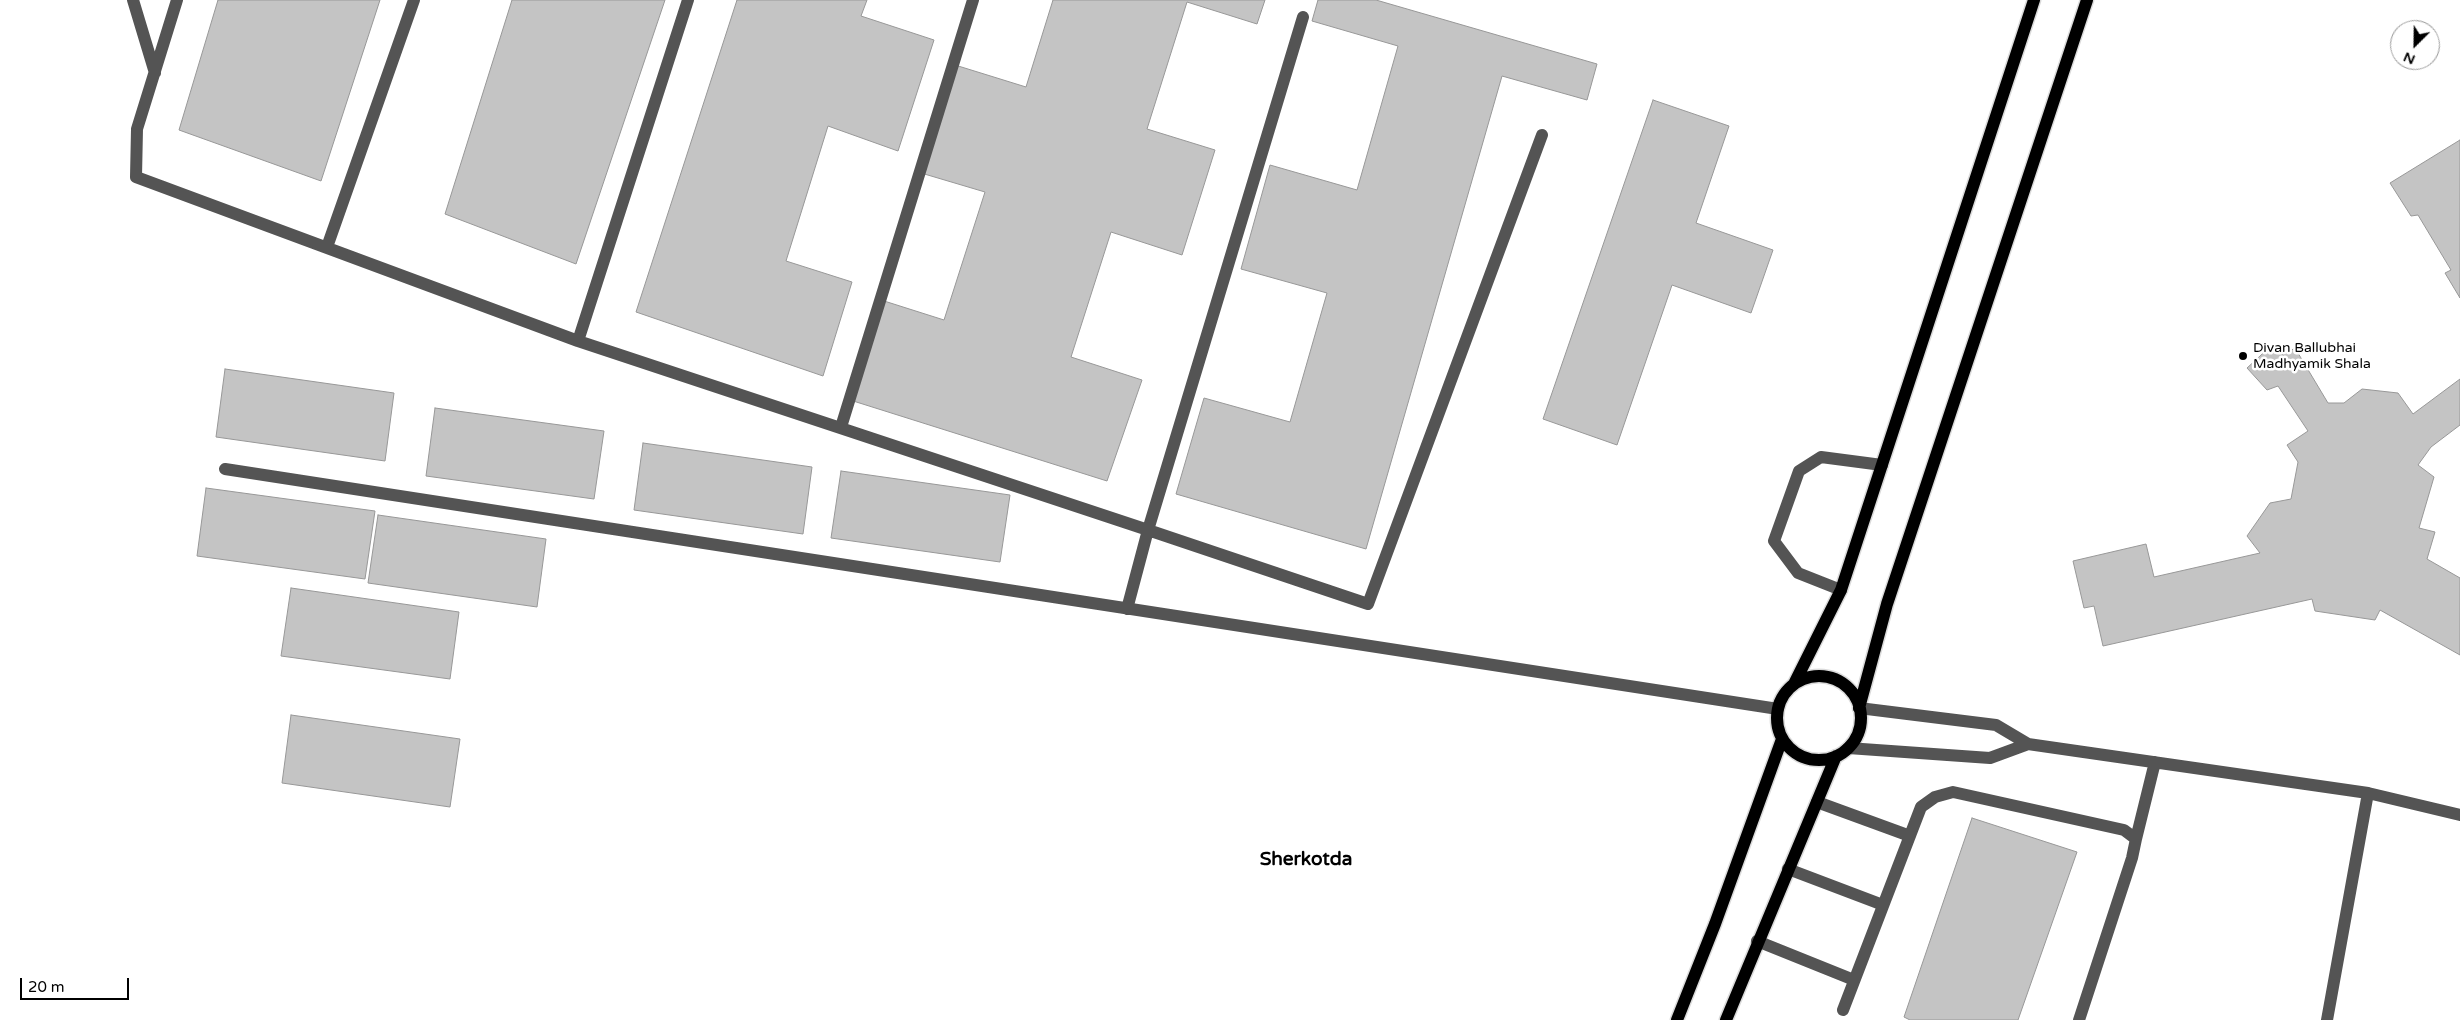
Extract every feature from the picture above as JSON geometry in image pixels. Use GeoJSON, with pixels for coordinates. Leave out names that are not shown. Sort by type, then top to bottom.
{"type":"FeatureCollection","features":[{"type":"Feature","properties":{"kind":"main road"},"geometry":{"type":"LineString","coordinates":[[1794,684],[1808,678],[1832,679],[1853,694],[1859,708],[1861,721],[1857,735],[1848,748],[1836,756],[1822,760],[1809,760],[1796,754],[1782,739],[1777,726],[1778,709],[1783,696],[1794,684],[1840,590],[2034,0]]}},
{"type":"Feature","properties":{"kind":"main road"},"geometry":{"type":"LineString","coordinates":[[1859,708],[1887,604],[2087,0]]}},
{"type":"Feature","properties":{"kind":"main road"},"geometry":{"type":"LineString","coordinates":[[1676,1020],[1715,924],[1782,739]]}},
{"type":"Feature","properties":{"kind":"main road"},"geometry":{"type":"LineString","coordinates":[[1726,1020],[1757,941],[1836,756]]}},
{"type":"Feature","properties":{"kind":"street"},"geometry":{"type":"LineString","coordinates":[[133,0],[155,73]]}},
{"type":"Feature","properties":{"kind":"street"},"geometry":{"type":"LineString","coordinates":[[177,0],[137,129],[136,177],[578,341],[1368,604],[1542,135]]}},
{"type":"Feature","properties":{"kind":"street"},"geometry":{"type":"LineString","coordinates":[[327,247],[414,0]]}},
{"type":"Feature","properties":{"kind":"street"},"geometry":{"type":"LineString","coordinates":[[578,341],[688,0]]}},
{"type":"Feature","properties":{"kind":"street"},"geometry":{"type":"LineString","coordinates":[[840,427],[973,0]]}},
{"type":"Feature","properties":{"kind":"street"},"geometry":{"type":"LineString","coordinates":[[1127,608],[1148,530],[1303,17]]}},
{"type":"Feature","properties":{"kind":"street"},"geometry":{"type":"LineString","coordinates":[[1840,590],[1798,573],[1774,541],[1799,471],[1821,456],[1882,465]]}},
{"type":"Feature","properties":{"kind":"street"},"geometry":{"type":"LineString","coordinates":[[225,470],[1778,709]]}},
{"type":"Feature","properties":{"kind":"street"},"geometry":{"type":"LineString","coordinates":[[1859,708],[1996,725],[2028,744],[2368,793],[2460,815]]}},
{"type":"Feature","properties":{"kind":"street"},"geometry":{"type":"LineString","coordinates":[[1848,748],[1990,758],[2028,744]]}},
{"type":"Feature","properties":{"kind":"street"},"geometry":{"type":"LineString","coordinates":[[2079,1020],[2132,858],[2155,762]]}},
{"type":"Feature","properties":{"kind":"street"},"geometry":{"type":"LineString","coordinates":[[1843,1010],[1921,807],[1935,797],[1953,792],[2124,830],[2136,839]]}},
{"type":"Feature","properties":{"kind":"street"},"geometry":{"type":"LineString","coordinates":[[2327,1020],[2368,793]]}},
{"type":"Feature","properties":{"kind":"street"},"geometry":{"type":"LineString","coordinates":[[1817,802],[1910,836]]}},
{"type":"Feature","properties":{"kind":"street"},"geometry":{"type":"LineString","coordinates":[[1788,869],[1883,905]]}},
{"type":"Feature","properties":{"kind":"street"},"geometry":{"type":"LineString","coordinates":[[1757,941],[1854,980]]}},
{"type":"Feature","properties":{"kind":"building"},"geometry":{"type":"Polygon","coordinates":[[[218,0],[380,0],[321,181],[179,130],[218,0]]]}},
{"type":"Feature","properties":{"kind":"building"},"geometry":{"type":"Polygon","coordinates":[[[512,0],[665,0],[576,264],[445,214],[512,0]]]}},
{"type":"Feature","properties":{"kind":"building"},"geometry":{"type":"Polygon","coordinates":[[[737,0],[867,0],[861,16],[934,40],[898,151],[828,126],[786,261],[852,282],[823,376],[636,312],[737,0]]]}},
{"type":"Feature","properties":{"kind":"building"},"geometry":{"type":"Polygon","coordinates":[[[1053,0],[1265,0],[1257,24],[1187,2],[1147,129],[1215,150],[1182,255],[1111,232],[1071,357],[1142,380],[1107,481],[850,400],[881,300],[944,320],[985,192],[921,173],[955,65],[1026,87],[1053,0]]]}},
{"type":"Feature","properties":{"kind":"building"},"geometry":{"type":"Polygon","coordinates":[[[1318,0],[1376,0],[1597,64],[1587,100],[1502,76],[1366,549],[1176,494],[1204,398],[1290,422],[1327,293],[1241,269],[1270,165],[1357,190],[1398,46],[1312,21],[1318,0]]]}},
{"type":"Feature","properties":{"kind":"building"},"geometry":{"type":"Polygon","coordinates":[[[1653,100],[1729,126],[1696,223],[1773,250],[1751,313],[1672,285],[1617,445],[1543,419],[1653,100]]]}},
{"type":"Feature","properties":{"kind":"building"},"geometry":{"type":"Polygon","coordinates":[[[2460,140],[2460,298],[2445,273],[2451,270],[2418,215],[2411,216],[2390,183],[2460,140]]]}},
{"type":"Feature","properties":{"kind":"building"},"geometry":{"type":"Polygon","coordinates":[[[2273,344],[2283,355],[2295,348],[2328,403],[2344,403],[2362,389],[2398,393],[2413,414],[2460,379],[2460,425],[2431,447],[2418,465],[2434,477],[2419,528],[2435,532],[2427,559],[2460,578],[2460,655],[2380,610],[2375,620],[2315,611],[2312,599],[2103,646],[2094,606],[2084,608],[2073,561],[2146,544],[2154,577],[2260,553],[2247,536],[2270,503],[2291,499],[2298,462],[2287,445],[2308,431],[2278,386],[2267,390],[2247,368],[2273,344]]]}},
{"type":"Feature","properties":{"kind":"building"},"geometry":{"type":"Polygon","coordinates":[[[225,369],[394,393],[385,461],[216,437],[225,369]]]}},
{"type":"Feature","properties":{"kind":"building"},"geometry":{"type":"Polygon","coordinates":[[[435,408],[604,431],[594,499],[426,476],[435,408]]]}},
{"type":"Feature","properties":{"kind":"building"},"geometry":{"type":"Polygon","coordinates":[[[643,443],[812,467],[803,534],[634,510],[643,443]]]}},
{"type":"Feature","properties":{"kind":"building"},"geometry":{"type":"Polygon","coordinates":[[[841,471],[1010,495],[1000,562],[831,538],[841,471]]]}},
{"type":"Feature","properties":{"kind":"building"},"geometry":{"type":"Polygon","coordinates":[[[206,488],[375,511],[365,579],[197,556],[206,488]]]}},
{"type":"Feature","properties":{"kind":"building"},"geometry":{"type":"Polygon","coordinates":[[[378,515],[546,539],[537,607],[368,583],[378,515]]]}},
{"type":"Feature","properties":{"kind":"building"},"geometry":{"type":"Polygon","coordinates":[[[291,588],[459,612],[450,679],[281,656],[291,588]]]}},
{"type":"Feature","properties":{"kind":"building"},"geometry":{"type":"Polygon","coordinates":[[[291,715],[460,739],[450,807],[282,783],[291,715]]]}},
{"type":"Feature","properties":{"kind":"building"},"geometry":{"type":"Polygon","coordinates":[[[1972,818],[2077,852],[2018,1020],[1910,1020],[1904,1017],[1972,818]]]}},
{"type":"Feature","properties":{"kind":"place","name":"Divan Ballubhai Madhyamik Shala"},"geometry":{"type":"Point","coordinates":[2243,356]}},
{"type":"Feature","properties":{"kind":"district","name":"Sherkotda"},"geometry":{"type":"Point","coordinates":[1306,860]}}]}
